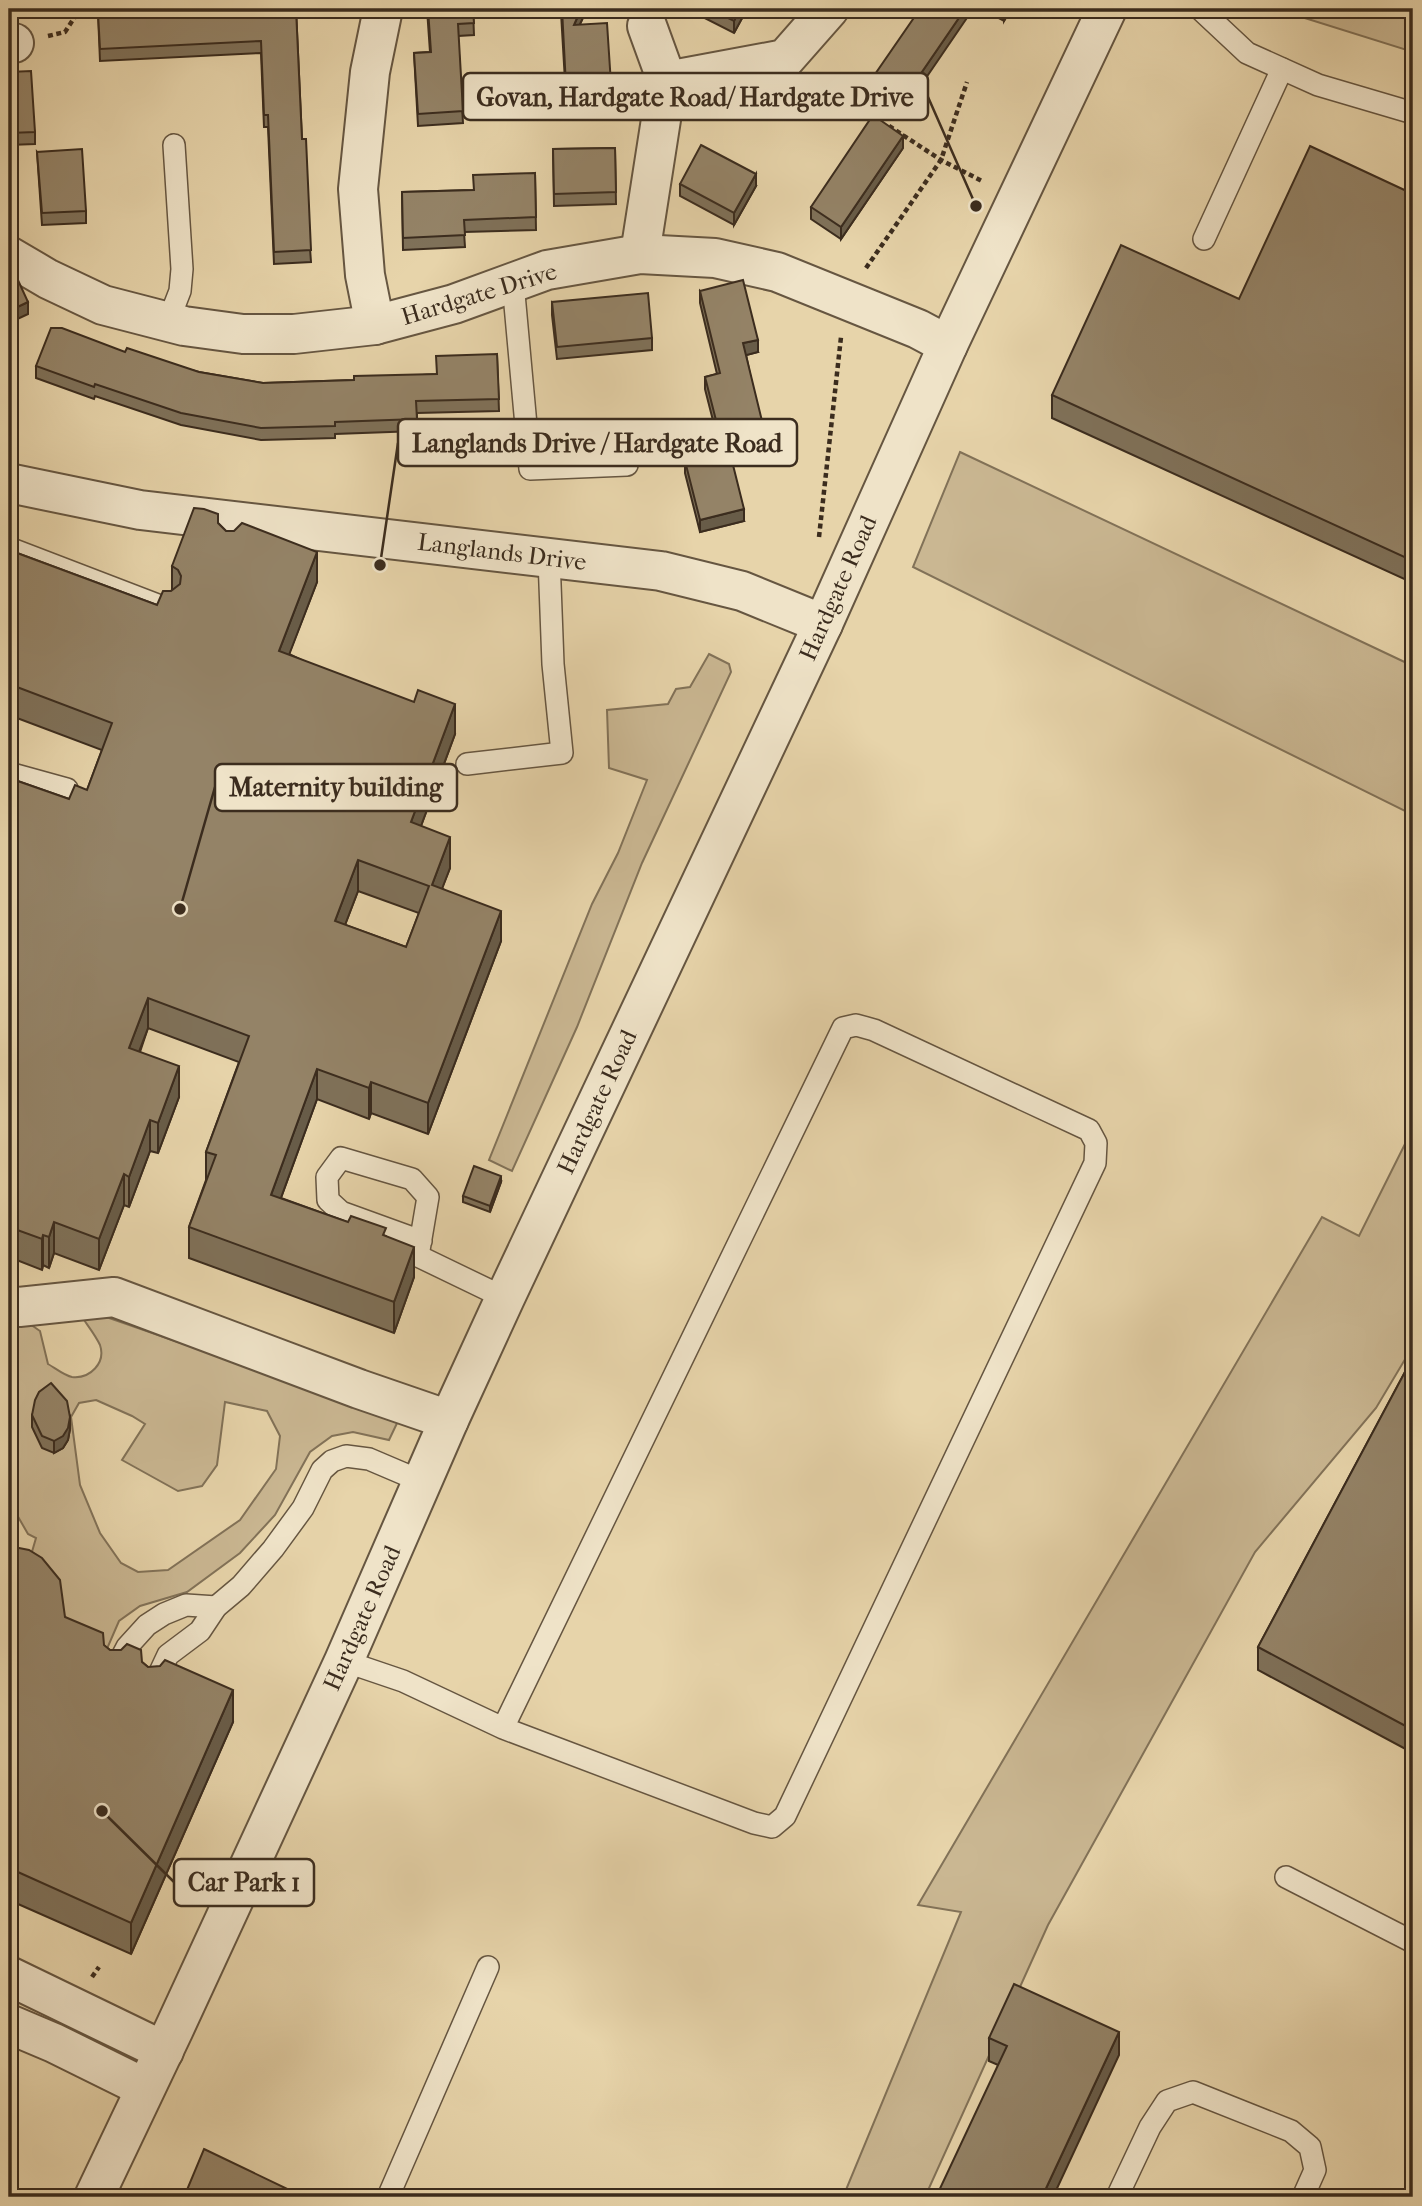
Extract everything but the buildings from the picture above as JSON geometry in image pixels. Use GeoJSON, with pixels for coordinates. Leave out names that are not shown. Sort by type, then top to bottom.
{"type":"FeatureCollection","features":[{"type":"Feature","properties":{"kind":"street"},"geometry":{"type":"LineString","coordinates":[[375,326],[365,275],[358,189],[370,72],[383,9]]}},
{"type":"Feature","properties":{"kind":"street"},"geometry":{"type":"LineString","coordinates":[[667,81],[785,59],[829,9]]}},
{"type":"Feature","properties":{"kind":"street","name":"Hardgate Road"},"geometry":{"type":"LineString","coordinates":[[94,2197],[344,1661],[505,1298],[823,624],[948,345],[1107,9]]}},
{"type":"Feature","properties":{"kind":"street"},"geometry":{"type":"LineString","coordinates":[[639,254],[667,81],[647,26]]}},
{"type":"Feature","properties":{"kind":"street","name":"Hardgate Drive"},"geometry":{"type":"LineString","coordinates":[[9,256],[48,279],[103,305],[184,326],[243,334],[294,334],[375,326],[454,304],[547,270],[639,254],[715,258],[777,272],[906,324],[948,345]]}},
{"type":"Feature","properties":{"kind":"street","name":"Langlands Drive"},"geometry":{"type":"LineString","coordinates":[[9,483],[235,531],[549,558],[661,572],[743,591],[823,624]]}},
{"type":"Feature","properties":{"kind":"street"},"geometry":{"type":"LineString","coordinates":[[9,1305],[19,1307],[114,1297],[449,1420]]}},
{"type":"Feature","properties":{"kind":"street"},"geometry":{"type":"LineString","coordinates":[[9,1976],[164,2051]]}},
{"type":"Feature","properties":{"kind":"street"},"geometry":{"type":"LineString","coordinates":[[9,2024],[145,2088]]}},
{"type":"Feature","properties":{"kind":"lane"},"geometry":{"type":"LineString","coordinates":[[1200,9],[1247,53],[1318,85],[1413,113]]}},
{"type":"Feature","properties":{"kind":"lane"},"geometry":{"type":"LineString","coordinates":[[1204,239],[1282,69]]}},
{"type":"Feature","properties":{"kind":"lane"},"geometry":{"type":"LineString","coordinates":[[168,322],[180,291],[182,269],[174,145]]}},
{"type":"Feature","properties":{"kind":"lane"},"geometry":{"type":"LineString","coordinates":[[513,283],[530,469],[626,465]]}},
{"type":"Feature","properties":{"kind":"lane"},"geometry":{"type":"LineString","coordinates":[[9,548],[167,609]]}},
{"type":"Feature","properties":{"kind":"lane"},"geometry":{"type":"LineString","coordinates":[[467,764],[562,753],[553,664],[549,558]]}},
{"type":"Feature","properties":{"kind":"lane"},"geometry":{"type":"LineString","coordinates":[[9,773],[67,789]]}},
{"type":"Feature","properties":{"kind":"lane"},"geometry":{"type":"LineString","coordinates":[[344,1661],[403,1681],[503,1728],[754,1823],[772,1827],[785,1816],[1095,1163],[1096,1143],[1089,1130],[874,1030],[856,1025],[843,1028],[503,1728]]}},
{"type":"Feature","properties":{"kind":"lane"},"geometry":{"type":"LineString","coordinates":[[421,1241],[341,1212],[328,1200],[327,1177],[341,1158],[412,1180],[428,1197],[421,1241],[418,1256],[505,1298]]}},
{"type":"Feature","properties":{"kind":"lane"},"geometry":{"type":"LineString","coordinates":[[153,1687],[168,1656],[200,1631],[216,1607],[241,1586],[273,1549],[303,1508],[322,1470],[332,1461],[346,1456],[369,1459],[423,1482]]}},
{"type":"Feature","properties":{"kind":"lane"},"geometry":{"type":"LineString","coordinates":[[115,1670],[127,1647],[147,1625],[164,1614],[186,1605],[216,1607]]}},
{"type":"Feature","properties":{"kind":"lane"},"geometry":{"type":"LineString","coordinates":[[1286,1877],[1413,1942]]}},
{"type":"Feature","properties":{"kind":"lane"},"geometry":{"type":"LineString","coordinates":[[388,2197],[488,1968]]}},
{"type":"Feature","properties":{"kind":"lane"},"geometry":{"type":"LineString","coordinates":[[1117,2197],[1150,2127],[1167,2101],[1193,2092],[1291,2131],[1310,2147],[1315,2170],[1303,2197]]}},
{"type":"Feature","properties":{"kind":"path"},"geometry":{"type":"LineString","coordinates":[[785,59],[941,160],[1016,198]]}},
{"type":"Feature","properties":{"kind":"shaded area"},"geometry":{"type":"Polygon","coordinates":[[[1276,9],[1413,9],[1413,52],[1276,9]]]}},
{"type":"Feature","properties":{"kind":"shaded area"},"geometry":{"type":"Polygon","coordinates":[[[960,452],[1413,666],[1413,815],[913,567],[960,452]]]}},
{"type":"Feature","properties":{"kind":"shaded area"},"geometry":{"type":"Polygon","coordinates":[[[709,654],[729,664],[731,672],[642,863],[577,1027],[512,1171],[489,1160],[592,904],[618,853],[647,780],[609,768],[607,710],[668,704],[676,689],[690,687],[709,654]]]}},
{"type":"Feature","properties":{"kind":"shaded area"},"geometry":{"type":"Polygon","coordinates":[[[1413,1128],[1413,1346],[1376,1408],[1255,1552],[1048,1925],[925,2197],[843,2197],[961,1912],[918,1905],[1322,1217],[1359,1236],[1413,1128]]]}},
{"type":"Feature","properties":{"kind":"shaded area"},"geometry":{"type":"Polygon","coordinates":[[[92,1312],[399,1419],[389,1440],[353,1432],[332,1436],[310,1452],[275,1515],[240,1553],[187,1592],[140,1606],[119,1621],[103,1658],[64,1640],[29,1562],[36,1538],[28,1534],[9,1501],[9,1321],[27,1322],[40,1331],[48,1364],[66,1375],[79,1377],[95,1368],[101,1358],[100,1345],[82,1317],[92,1312]],[[96,1400],[79,1403],[71,1417],[80,1485],[100,1533],[121,1563],[138,1572],[168,1570],[240,1520],[276,1469],[280,1436],[267,1411],[225,1402],[217,1465],[202,1486],[178,1491],[122,1460],[145,1424],[96,1400]]]}},
{"type":"Feature","properties":{"kind":"place","name":"Govan, Hardgate Road/ Hardgate Drive"},"geometry":{"type":"Point","coordinates":[976,206]}},
{"type":"Feature","properties":{"kind":"place","name":"Langlands Drive / Hardgate Road"},"geometry":{"type":"Point","coordinates":[380,565]}},
{"type":"Feature","properties":{"kind":"place","name":"Maternity building"},"geometry":{"type":"Point","coordinates":[180,909]}},
{"type":"Feature","properties":{"kind":"place","name":"Car Park 1"},"geometry":{"type":"Point","coordinates":[102,1811]}}]}
